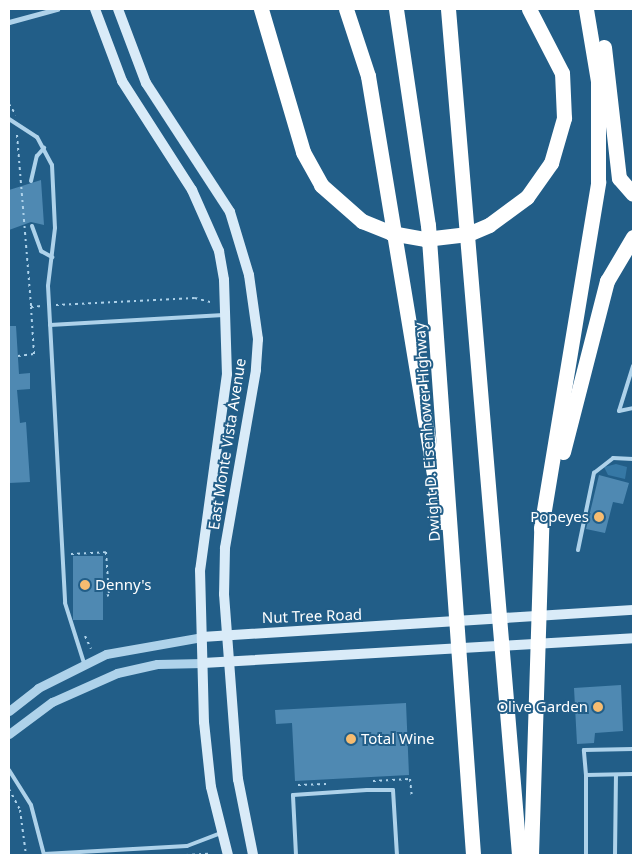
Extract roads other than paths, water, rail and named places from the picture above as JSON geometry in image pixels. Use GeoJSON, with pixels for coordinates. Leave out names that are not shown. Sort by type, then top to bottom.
{"type":"FeatureCollection","features":[{"type":"Feature","properties":{"kind":"highway"},"geometry":{"type":"LineString","coordinates":[[261,9],[303,152],[332,198],[362,221],[406,238],[448,238],[490,225],[512,211],[540,182],[559,143],[564,118],[562,73],[529,9]]}},
{"type":"Feature","properties":{"kind":"highway"},"geometry":{"type":"LineString","coordinates":[[346,9],[368,76],[379,137],[462,657]]}},
{"type":"Feature","properties":{"kind":"highway","name":"Dwight D. Eisenhower Highway"},"geometry":{"type":"LineString","coordinates":[[396,9],[428,224],[462,657],[473,855]]}},
{"type":"Feature","properties":{"kind":"highway"},"geometry":{"type":"LineString","coordinates":[[448,9],[519,855]]}},
{"type":"Feature","properties":{"kind":"highway"},"geometry":{"type":"LineString","coordinates":[[530,855],[541,528],[598,182],[598,81],[586,9]]}},
{"type":"Feature","properties":{"kind":"highway"},"geometry":{"type":"LineString","coordinates":[[596,9],[619,178],[633,194]]}},
{"type":"Feature","properties":{"kind":"highway"},"geometry":{"type":"LineString","coordinates":[[541,528],[607,281],[633,237]]}},
{"type":"Feature","properties":{"kind":"main road","name":"East Monte Vista Avenue"},"geometry":{"type":"LineString","coordinates":[[95,9],[122,81],[174,158],[208,222],[224,280],[227,374],[202,532],[202,663],[211,786],[228,855]]}},
{"type":"Feature","properties":{"kind":"main road","name":"East Monte Vista Avenue"},"geometry":{"type":"LineString","coordinates":[[118,9],[146,83],[230,212],[249,276],[258,338],[256,370],[225,548],[224,635],[238,779],[254,855]]}},
{"type":"Feature","properties":{"kind":"main road","name":"Nut Tree Road"},"geometry":{"type":"LineString","coordinates":[[202,637],[373,629],[580,612],[633,610]]}},
{"type":"Feature","properties":{"kind":"main road"},"geometry":{"type":"LineString","coordinates":[[202,663],[633,638]]}},
{"type":"Feature","properties":{"kind":"street"},"geometry":{"type":"LineString","coordinates":[[9,22],[57,9]]}},
{"type":"Feature","properties":{"kind":"street","name":"Nut Tree Road"},"geometry":{"type":"LineString","coordinates":[[9,712],[38,688],[84,663],[138,645],[202,637]]}},
{"type":"Feature","properties":{"kind":"street"},"geometry":{"type":"LineString","coordinates":[[9,734],[52,702],[116,673],[157,664],[202,663]]}},
{"type":"Feature","properties":{"kind":"lane"},"geometry":{"type":"LineString","coordinates":[[9,119],[44,148],[52,164],[52,257],[49,306],[65,603],[84,663]]}},
{"type":"Feature","properties":{"kind":"lane"},"geometry":{"type":"LineString","coordinates":[[31,181],[37,156],[44,148]]}},
{"type":"Feature","properties":{"kind":"lane"},"geometry":{"type":"LineString","coordinates":[[32,226],[41,252],[52,257]]}},
{"type":"Feature","properties":{"kind":"lane"},"geometry":{"type":"LineString","coordinates":[[50,325],[226,314]]}},
{"type":"Feature","properties":{"kind":"lane"},"geometry":{"type":"LineString","coordinates":[[633,366],[619,411],[633,408]]}},
{"type":"Feature","properties":{"kind":"lane"},"geometry":{"type":"LineString","coordinates":[[626,390],[633,388]]}},
{"type":"Feature","properties":{"kind":"lane"},"geometry":{"type":"LineString","coordinates":[[578,550],[594,473],[613,458],[633,459]]}},
{"type":"Feature","properties":{"kind":"lane"},"geometry":{"type":"LineString","coordinates":[[586,855],[586,775],[584,750],[633,748]]}},
{"type":"Feature","properties":{"kind":"lane"},"geometry":{"type":"LineString","coordinates":[[9,770],[31,805],[44,855],[187,846],[222,832]]}},
{"type":"Feature","properties":{"kind":"lane"},"geometry":{"type":"LineString","coordinates":[[586,775],[633,774]]}},
{"type":"Feature","properties":{"kind":"lane"},"geometry":{"type":"LineString","coordinates":[[614,855],[616,775]]}},
{"type":"Feature","properties":{"kind":"lane"},"geometry":{"type":"LineString","coordinates":[[296,855],[293,795],[367,790],[393,790],[397,855]]}},
{"type":"Feature","properties":{"kind":"place","name":"Popeyes"},"geometry":{"type":"Point","coordinates":[599,517]}},
{"type":"Feature","properties":{"kind":"place","name":"Denny's"},"geometry":{"type":"Point","coordinates":[85,585]}},
{"type":"Feature","properties":{"kind":"place","name":"Olive Garden"},"geometry":{"type":"Point","coordinates":[598,707]}},
{"type":"Feature","properties":{"kind":"place","name":"Total Wine"},"geometry":{"type":"Point","coordinates":[351,739]}}]}
